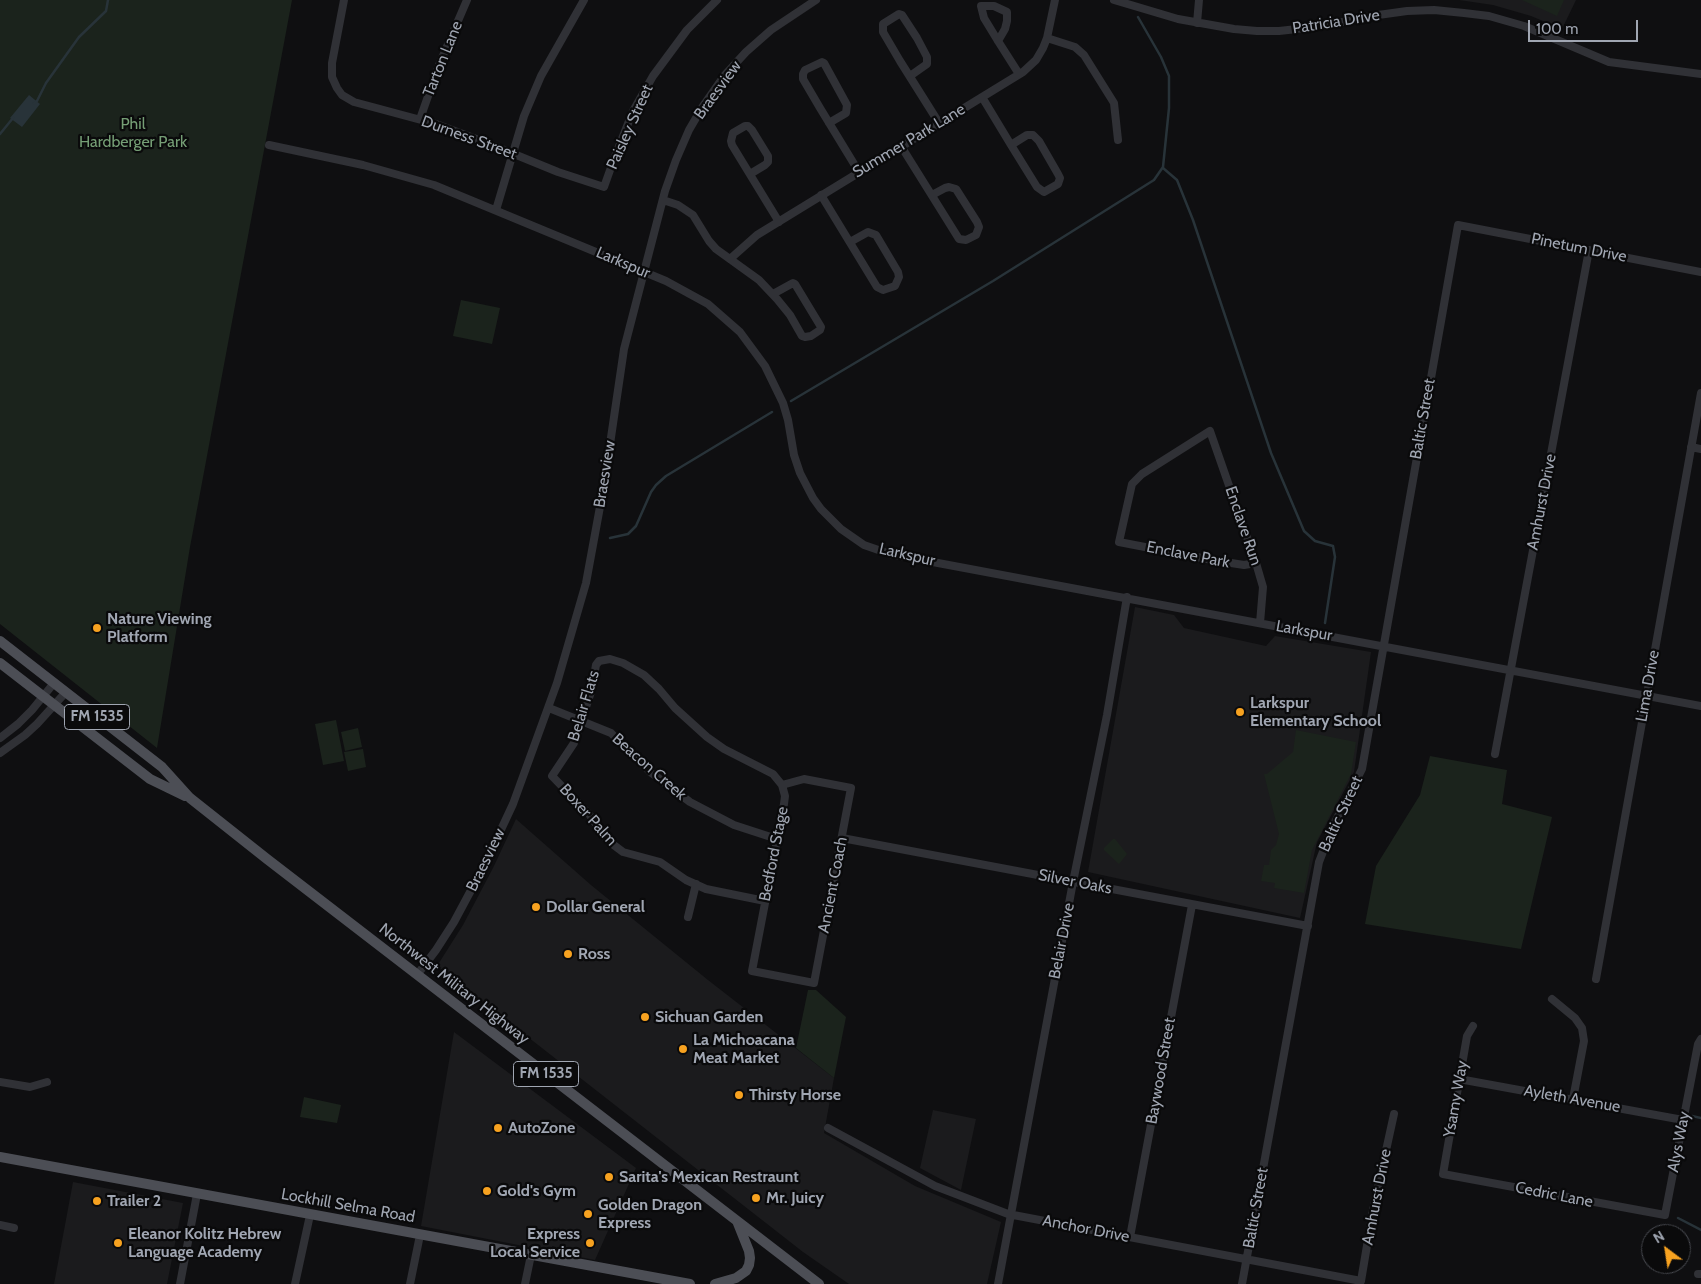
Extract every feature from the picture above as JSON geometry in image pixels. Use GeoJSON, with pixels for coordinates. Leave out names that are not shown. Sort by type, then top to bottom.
{"type":"FeatureCollection","features":[{"type":"Feature","properties":{"kind":"main road","name":"Northwest Military Highway"},"geometry":{"type":"LineString","coordinates":[[0,641],[162,768],[190,798],[819,1284]]}},
{"type":"Feature","properties":{"kind":"main road","name":"Northwest Military Highway"},"geometry":{"type":"LineString","coordinates":[[0,663],[150,779],[190,798]]}},
{"type":"Feature","properties":{"kind":"main road","name":"Lockhill Selma Road"},"geometry":{"type":"LineString","coordinates":[[0,1157],[531,1255],[640,1280],[690,1284]]}},
{"type":"Feature","properties":{"kind":"main road"},"geometry":{"type":"LineString","coordinates":[[715,1284],[736,1278],[746,1271],[749,1265],[749,1251],[736,1220]]}},
{"type":"Feature","properties":{"kind":"street","name":"Durness Street"},"geometry":{"type":"LineString","coordinates":[[344,0],[332,63],[332,77],[336,88],[342,95],[354,102],[444,127],[558,172],[604,187]]}},
{"type":"Feature","properties":{"kind":"street","name":"Tarton Lane"},"geometry":{"type":"LineString","coordinates":[[420,119],[439,65],[467,0]]}},
{"type":"Feature","properties":{"kind":"street"},"geometry":{"type":"LineString","coordinates":[[496,210],[524,116],[541,76],[584,0]]}},
{"type":"Feature","properties":{"kind":"street","name":"Paisley Street"},"geometry":{"type":"LineString","coordinates":[[604,187],[633,111],[653,76],[687,30],[718,0]]}},
{"type":"Feature","properties":{"kind":"street","name":"Braesview"},"geometry":{"type":"LineString","coordinates":[[417,975],[454,922],[484,866],[512,804],[548,708],[586,583],[602,494],[624,349],[663,200],[676,160],[689,130],[705,102],[724,76],[746,52],[771,30],[816,0]]}},
{"type":"Feature","properties":{"kind":"street","name":"Summer Park Lane"},"geometry":{"type":"LineString","coordinates":[[730,259],[746,243],[1019,74],[1036,60],[1046,38],[1055,0]]}},
{"type":"Feature","properties":{"kind":"street","name":"Patricia Drive"},"geometry":{"type":"LineString","coordinates":[[1114,0],[1197,23],[1234,30],[1279,30],[1324,26],[1407,11],[1434,10],[1489,16],[1524,26],[1609,62],[1701,74]]}},
{"type":"Feature","properties":{"kind":"street"},"geometry":{"type":"LineString","coordinates":[[1197,23],[1199,0]]}},
{"type":"Feature","properties":{"kind":"street"},"geometry":{"type":"LineString","coordinates":[[998,42],[1005,29],[1007,12],[994,6],[981,6],[984,18],[998,42],[1019,74]]}},
{"type":"Feature","properties":{"kind":"street"},"geometry":{"type":"LineString","coordinates":[[910,76],[927,64],[927,57],[917,38],[902,15],[899,14],[886,22],[882,28],[883,32],[910,76],[939,123]]}},
{"type":"Feature","properties":{"kind":"street"},"geometry":{"type":"LineString","coordinates":[[1046,38],[1075,47],[1084,54],[1114,103],[1118,140]]}},
{"type":"Feature","properties":{"kind":"street"},"geometry":{"type":"LineString","coordinates":[[829,123],[846,113],[847,105],[824,63],[818,62],[805,70],[803,74],[804,79],[829,123],[859,172]]}},
{"type":"Feature","properties":{"kind":"street"},"geometry":{"type":"LineString","coordinates":[[982,97],[1011,146],[1041,190],[1047,192],[1058,184],[1060,178],[1058,174],[1039,141],[1033,135],[1027,135],[1011,146]]}},
{"type":"Feature","properties":{"kind":"street"},"geometry":{"type":"LineString","coordinates":[[750,174],[765,165],[768,162],[768,156],[752,130],[745,126],[733,133],[731,141],[750,174],[779,222]]}},
{"type":"Feature","properties":{"kind":"street","name":"Larkspur"},"geometry":{"type":"LineString","coordinates":[[269,145],[363,164],[434,185],[674,285],[708,304],[740,332],[754,348],[769,372],[783,403],[794,455],[806,486],[821,509],[852,538],[864,544],[890,554],[1701,706]]}},
{"type":"Feature","properties":{"kind":"street"},"geometry":{"type":"LineString","coordinates":[[901,146],[959,239],[966,240],[976,235],[979,227],[977,222],[956,189],[949,186],[932,195]]}},
{"type":"Feature","properties":{"kind":"street"},"geometry":{"type":"LineString","coordinates":[[821,195],[876,287],[883,290],[895,286],[899,277],[898,272],[876,235],[868,232],[850,242]]}},
{"type":"Feature","properties":{"kind":"street"},"geometry":{"type":"LineString","coordinates":[[663,200],[689,211],[709,242],[759,280],[773,294],[802,336],[805,338],[820,330],[821,327],[795,284],[793,283],[773,294]]}},
{"type":"Feature","properties":{"kind":"street","name":"Pinetum Drive"},"geometry":{"type":"LineString","coordinates":[[1458,225],[1701,272]]}},
{"type":"Feature","properties":{"kind":"street","name":"Baltic Street"},"geometry":{"type":"LineString","coordinates":[[1242,1284],[1308,926],[1318,862],[1333,826],[1362,769],[1458,225]]}},
{"type":"Feature","properties":{"kind":"street","name":"Amhurst Drive"},"geometry":{"type":"LineString","coordinates":[[1495,754],[1589,250]]}},
{"type":"Feature","properties":{"kind":"street","name":"Lima Drive"},"geometry":{"type":"LineString","coordinates":[[1596,979],[1701,393]]}},
{"type":"Feature","properties":{"kind":"street","name":"Enclave Run"},"geometry":{"type":"LineString","coordinates":[[1119,542],[1130,491],[1136,478],[1210,431],[1263,587],[1260,623]]}},
{"type":"Feature","properties":{"kind":"street"},"geometry":{"type":"LineString","coordinates":[[1691,447],[1701,450]]}},
{"type":"Feature","properties":{"kind":"street","name":"Enclave Park"},"geometry":{"type":"LineString","coordinates":[[1119,542],[1244,565],[1256,563]]}},
{"type":"Feature","properties":{"kind":"street","name":"Belair Drive"},"geometry":{"type":"LineString","coordinates":[[998,1284],[1073,882],[1107,715],[1127,597]]}},
{"type":"Feature","properties":{"kind":"street","name":"Bedford Stage"},"geometry":{"type":"LineString","coordinates":[[599,661],[617,660],[631,666],[659,689],[675,708],[707,737],[740,758],[766,769],[776,777],[782,786],[784,804],[752,971]]}},
{"type":"Feature","properties":{"kind":"street","name":"Belair Flats"},"geometry":{"type":"LineString","coordinates":[[552,776],[574,743],[591,692],[595,668],[599,661]]}},
{"type":"Feature","properties":{"kind":"street"},"geometry":{"type":"LineString","coordinates":[[0,738],[32,710],[54,683]]}},
{"type":"Feature","properties":{"kind":"street"},"geometry":{"type":"LineString","coordinates":[[0,753],[25,736],[66,692]]}},
{"type":"Feature","properties":{"kind":"street","name":"Beacon Creek"},"geometry":{"type":"LineString","coordinates":[[548,708],[605,730],[615,736],[649,771],[690,802],[734,825],[777,839]]}},
{"type":"Feature","properties":{"kind":"street","name":"Boxer Palm"},"geometry":{"type":"LineString","coordinates":[[552,776],[589,814],[604,836],[614,846],[633,856],[660,862],[686,880],[696,884],[719,892],[765,901]]}},
{"type":"Feature","properties":{"kind":"street","name":"Ancient Coach"},"geometry":{"type":"LineString","coordinates":[[752,971],[814,983],[851,788],[804,779],[782,786]]}},
{"type":"Feature","properties":{"kind":"street","name":"Silver Oaks"},"geometry":{"type":"LineString","coordinates":[[842,838],[1308,926]]}},
{"type":"Feature","properties":{"kind":"street"},"geometry":{"type":"LineString","coordinates":[[688,917],[696,884]]}},
{"type":"Feature","properties":{"kind":"street","name":"Baywood Street"},"geometry":{"type":"LineString","coordinates":[[1130,1237],[1192,905]]}},
{"type":"Feature","properties":{"kind":"street"},"geometry":{"type":"LineString","coordinates":[[1552,1000],[1575,1018],[1582,1028],[1584,1041],[1574,1099]]}},
{"type":"Feature","properties":{"kind":"street","name":"Ysamy Way"},"geometry":{"type":"LineString","coordinates":[[1443,1174],[1467,1036],[1472,1026]]}},
{"type":"Feature","properties":{"kind":"street","name":"Alys Way"},"geometry":{"type":"LineString","coordinates":[[1665,1215],[1698,1044],[1701,1039]]}},
{"type":"Feature","properties":{"kind":"street","name":"Ayleth Avenue"},"geometry":{"type":"LineString","coordinates":[[1460,1079],[1684,1120]]}},
{"type":"Feature","properties":{"kind":"street"},"geometry":{"type":"LineString","coordinates":[[0,1082],[30,1087],[47,1082]]}},
{"type":"Feature","properties":{"kind":"street","name":"Amhurst Drive"},"geometry":{"type":"LineString","coordinates":[[1360,1281],[1394,1114]]}},
{"type":"Feature","properties":{"kind":"street","name":"Anchor Drive"},"geometry":{"type":"LineString","coordinates":[[828,1128],[951,1193],[1012,1215],[1360,1281]]}},
{"type":"Feature","properties":{"kind":"street","name":"Cedric Lane"},"geometry":{"type":"LineString","coordinates":[[1443,1174],[1665,1215]]}},
{"type":"Feature","properties":{"kind":"street"},"geometry":{"type":"LineString","coordinates":[[180,1284],[196,1194]]}},
{"type":"Feature","properties":{"kind":"street"},"geometry":{"type":"LineString","coordinates":[[295,1284],[310,1215]]}},
{"type":"Feature","properties":{"kind":"street"},"geometry":{"type":"LineString","coordinates":[[0,1226],[14,1228]]}},
{"type":"Feature","properties":{"kind":"street"},"geometry":{"type":"LineString","coordinates":[[410,1284],[420,1235]]}},
{"type":"Feature","properties":{"kind":"street"},"geometry":{"type":"LineString","coordinates":[[525,1284],[531,1255]]}},
{"type":"Feature","properties":{"kind":"shaded area"},"geometry":{"type":"Polygon","coordinates":[[[1459,0],[1576,0],[1562,29],[1531,16],[1493,5],[1459,0]]]}},
{"type":"Feature","properties":{"kind":"shaded area"},"geometry":{"type":"Polygon","coordinates":[[[29,95],[40,104],[22,127],[10,118],[29,95]]]}},
{"type":"Feature","properties":{"kind":"shaded area","name":"Larkspur Elementary School"},"geometry":{"type":"Polygon","coordinates":[[[1135,607],[1174,615],[1184,628],[1266,646],[1275,636],[1371,652],[1354,772],[1317,842],[1300,918],[1088,872],[1135,607]]]}},
{"type":"Feature","properties":{"kind":"shaded area"},"geometry":{"type":"Polygon","coordinates":[[[516,819],[591,885],[708,980],[834,1078],[824,1133],[915,1186],[1001,1222],[987,1284],[849,1284],[803,1252],[437,966],[463,925],[516,819]]]}},
{"type":"Feature","properties":{"kind":"shaded area"},"geometry":{"type":"Polygon","coordinates":[[[454,1032],[636,1168],[595,1260],[421,1226],[454,1032]]]}},
{"type":"Feature","properties":{"kind":"shaded area"},"geometry":{"type":"Polygon","coordinates":[[[933,1110],[976,1119],[961,1190],[920,1168],[933,1110]]]}},
{"type":"Feature","properties":{"kind":"shaded area","name":"Eleanor Kolitz Hebrew Language Academy"},"geometry":{"type":"Polygon","coordinates":[[[73,1182],[183,1203],[167,1284],[54,1284],[73,1182]]]}},
{"type":"Feature","properties":{"kind":"green space","name":"Phil Hardberger Park"},"geometry":{"type":"Polygon","coordinates":[[[0,0],[292,0],[190,547],[157,748],[0,624],[0,0]]]}},
{"type":"Feature","properties":{"kind":"green space"},"geometry":{"type":"Polygon","coordinates":[[[1522,0],[1564,0],[1557,16],[1522,0]]]}},
{"type":"Feature","properties":{"kind":"green space"},"geometry":{"type":"Polygon","coordinates":[[[461,300],[500,308],[492,344],[453,336],[461,300]]]}},
{"type":"Feature","properties":{"kind":"green space"},"geometry":{"type":"Polygon","coordinates":[[[336,720],[344,761],[323,765],[315,724],[336,720]]]}},
{"type":"Feature","properties":{"kind":"green space"},"geometry":{"type":"Polygon","coordinates":[[[358,728],[362,747],[345,751],[341,732],[358,728]]]}},
{"type":"Feature","properties":{"kind":"green space"},"geometry":{"type":"Polygon","coordinates":[[[1296,730],[1356,742],[1351,774],[1312,850],[1304,893],[1274,888],[1275,883],[1261,881],[1264,865],[1269,865],[1271,850],[1276,845],[1279,834],[1264,774],[1267,774],[1293,752],[1296,730]]]}},
{"type":"Feature","properties":{"kind":"green space"},"geometry":{"type":"Polygon","coordinates":[[[363,749],[366,767],[348,771],[344,752],[363,749]]]}},
{"type":"Feature","properties":{"kind":"green space"},"geometry":{"type":"Polygon","coordinates":[[[1430,756],[1507,770],[1502,804],[1552,817],[1521,949],[1365,924],[1376,866],[1420,795],[1430,756]]]}},
{"type":"Feature","properties":{"kind":"green space"},"geometry":{"type":"Polygon","coordinates":[[[1113,839],[1127,854],[1119,864],[1104,850],[1113,839]]]}},
{"type":"Feature","properties":{"kind":"green space"},"geometry":{"type":"Polygon","coordinates":[[[808,990],[816,990],[846,1017],[834,1078],[796,1048],[808,990]]]}},
{"type":"Feature","properties":{"kind":"green space"},"geometry":{"type":"Polygon","coordinates":[[[304,1097],[341,1105],[337,1123],[300,1117],[304,1097]]]}},
{"type":"Feature","properties":{"kind":"waterway"},"geometry":{"type":"LineString","coordinates":[[34,103],[79,37],[106,11],[108,0]]}},
{"type":"Feature","properties":{"kind":"waterway"},"geometry":{"type":"LineString","coordinates":[[791,401],[993,281],[1154,180],[1163,167],[1169,108],[1169,76],[1161,57],[1138,17]]}},
{"type":"Feature","properties":{"kind":"waterway"},"geometry":{"type":"LineString","coordinates":[[0,134],[13,118]]}},
{"type":"Feature","properties":{"kind":"waterway"},"geometry":{"type":"LineString","coordinates":[[1163,168],[1177,180],[1193,220],[1271,453],[1304,531],[1315,541],[1333,546],[1335,557],[1325,623]]}},
{"type":"Feature","properties":{"kind":"waterway"},"geometry":{"type":"LineString","coordinates":[[610,538],[628,534],[636,526],[651,492],[666,476],[772,412]]}},
{"type":"Feature","properties":{"kind":"waterway"},"geometry":{"type":"LineString","coordinates":[[1692,1116],[1701,1118]]}},
{"type":"Feature","properties":{"kind":"waterway"},"geometry":{"type":"LineString","coordinates":[[1678,1218],[1701,1230]]}},
{"type":"Feature","properties":{"kind":"place","name":"Nature Viewing Platform"},"geometry":{"type":"Point","coordinates":[97,628]}},
{"type":"Feature","properties":{"kind":"place","name":"Larkspur Elementary School"},"geometry":{"type":"Point","coordinates":[1240,712]}},
{"type":"Feature","properties":{"kind":"place","name":"Dollar General"},"geometry":{"type":"Point","coordinates":[536,907]}},
{"type":"Feature","properties":{"kind":"place","name":"Ross"},"geometry":{"type":"Point","coordinates":[568,954]}},
{"type":"Feature","properties":{"kind":"place","name":"Sichuan Garden"},"geometry":{"type":"Point","coordinates":[645,1017]}},
{"type":"Feature","properties":{"kind":"place","name":"La Michoacana Meat Market"},"geometry":{"type":"Point","coordinates":[683,1049]}},
{"type":"Feature","properties":{"kind":"place","name":"Thirsty Horse"},"geometry":{"type":"Point","coordinates":[739,1095]}},
{"type":"Feature","properties":{"kind":"place","name":"AutoZone"},"geometry":{"type":"Point","coordinates":[498,1128]}},
{"type":"Feature","properties":{"kind":"place","name":"Sarita's Mexican Restraunt"},"geometry":{"type":"Point","coordinates":[609,1177]}},
{"type":"Feature","properties":{"kind":"place","name":"Gold's Gym"},"geometry":{"type":"Point","coordinates":[487,1191]}},
{"type":"Feature","properties":{"kind":"place","name":"Mr. Juicy"},"geometry":{"type":"Point","coordinates":[756,1198]}},
{"type":"Feature","properties":{"kind":"place","name":"Trailer 2"},"geometry":{"type":"Point","coordinates":[97,1201]}},
{"type":"Feature","properties":{"kind":"place","name":"Golden Dragon Express"},"geometry":{"type":"Point","coordinates":[588,1214]}},
{"type":"Feature","properties":{"kind":"place","name":"Eleanor Kolitz Hebrew Language Academy"},"geometry":{"type":"Point","coordinates":[118,1243]}},
{"type":"Feature","properties":{"kind":"place","name":"Express Local Service"},"geometry":{"type":"Point","coordinates":[590,1243]}}]}
